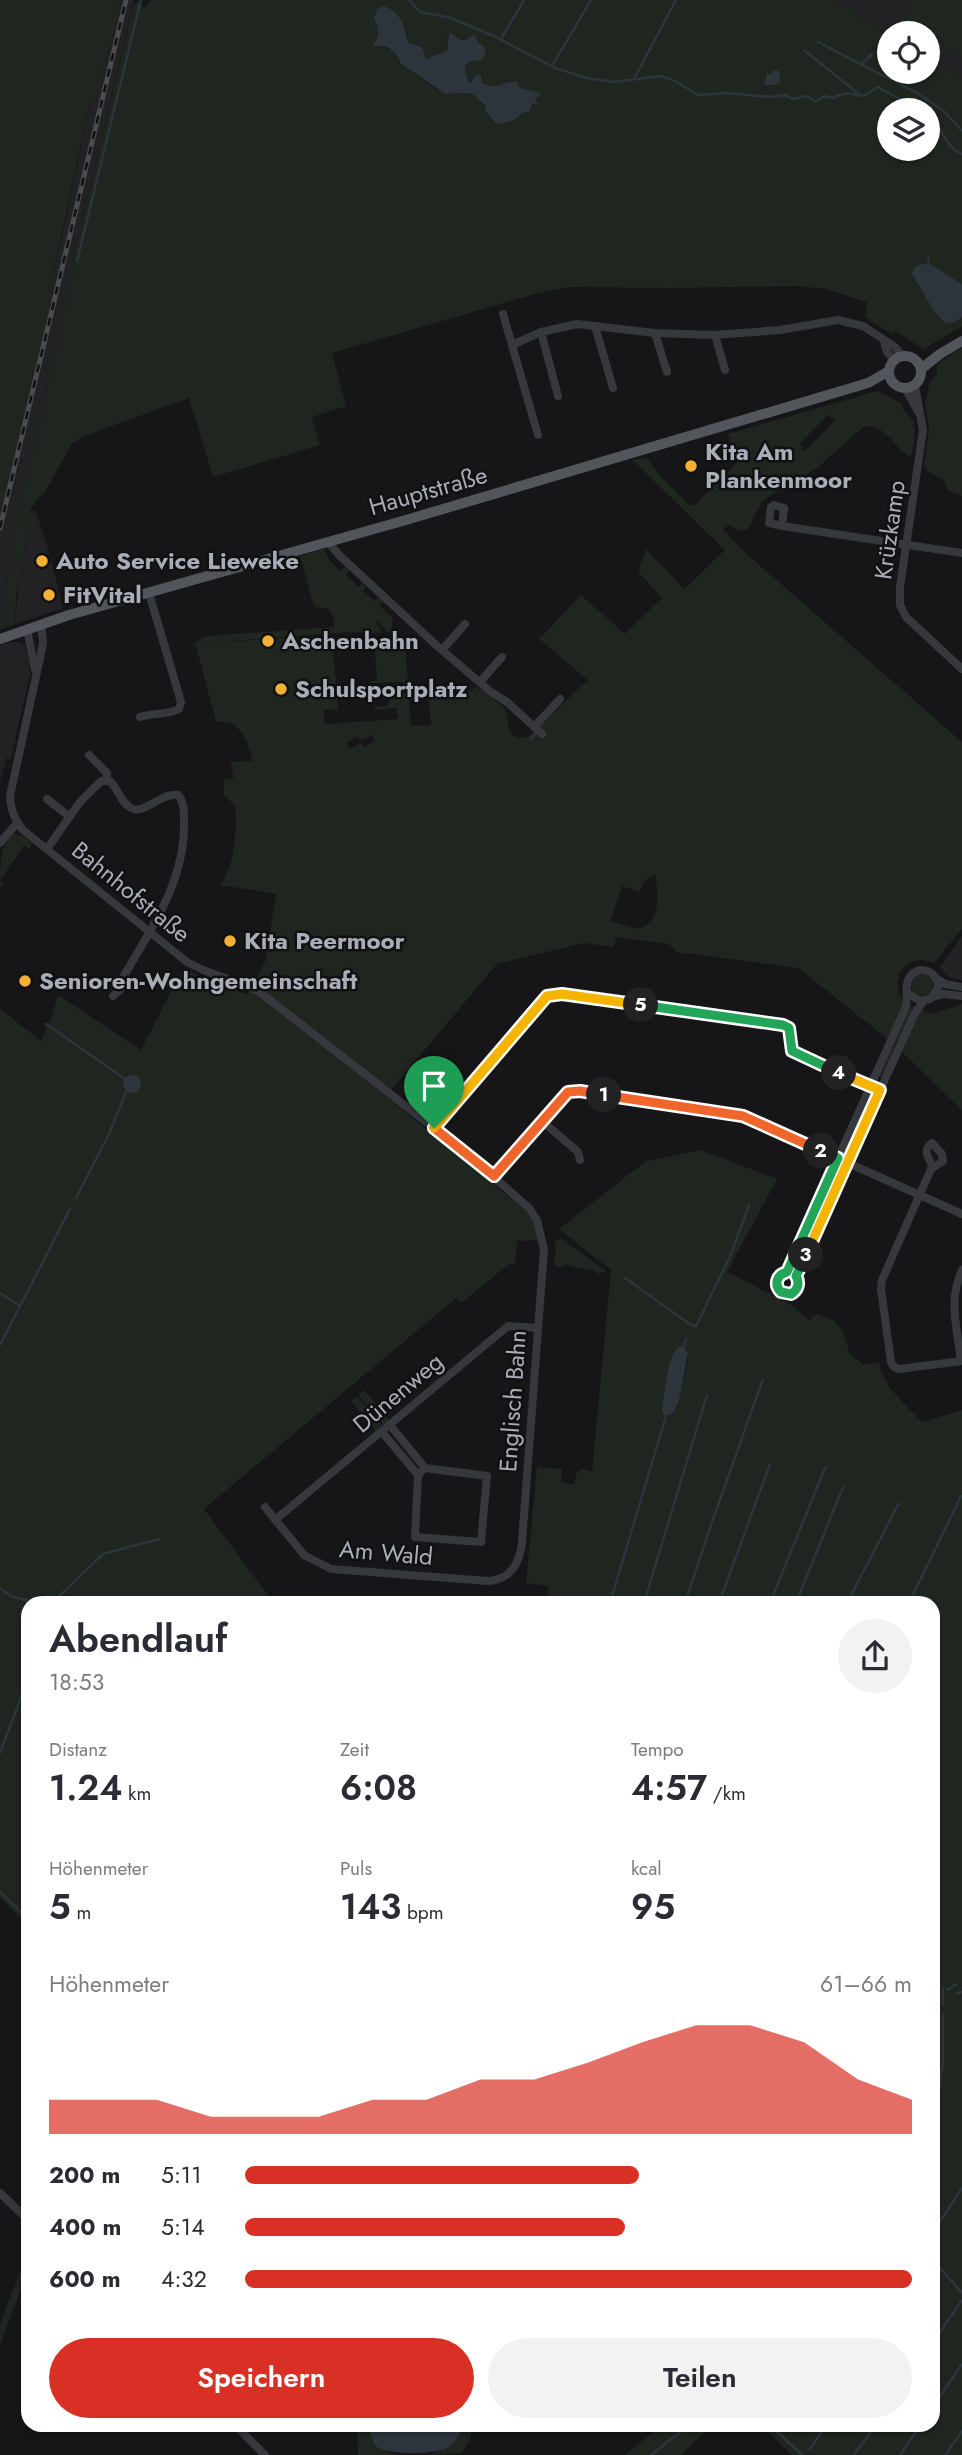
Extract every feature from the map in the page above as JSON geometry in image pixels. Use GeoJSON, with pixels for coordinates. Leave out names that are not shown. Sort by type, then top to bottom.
{"type":"FeatureCollection","features":[{"type":"Feature","properties":{"kind":"main road"},"geometry":{"type":"LineString","coordinates":[[910,387],[920,378],[919,365],[962,341]]}},
{"type":"Feature","properties":{"kind":"main road","name":"Hauptstraße"},"geometry":{"type":"LineString","coordinates":[[0,639],[41,624],[868,383],[880,384],[894,367],[909,356],[919,365]]}},
{"type":"Feature","properties":{"kind":"main road","name":"Hauptstraße"},"geometry":{"type":"LineString","coordinates":[[894,367],[910,387]]}},
{"type":"Feature","properties":{"kind":"street"},"geometry":{"type":"LineString","coordinates":[[503,314],[538,435]]}},
{"type":"Feature","properties":{"kind":"street"},"geometry":{"type":"LineString","coordinates":[[512,345],[541,332],[567,325],[715,335],[780,330],[838,320],[863,326],[895,347],[894,367]]}},
{"type":"Feature","properties":{"kind":"street"},"geometry":{"type":"LineString","coordinates":[[595,326],[613,388]]}},
{"type":"Feature","properties":{"kind":"street"},"geometry":{"type":"LineString","coordinates":[[541,332],[558,396]]}},
{"type":"Feature","properties":{"kind":"street"},"geometry":{"type":"LineString","coordinates":[[655,332],[667,372]]}},
{"type":"Feature","properties":{"kind":"street"},"geometry":{"type":"LineString","coordinates":[[715,335],[725,370]]}},
{"type":"Feature","properties":{"kind":"street","name":"Krüzkamp"},"geometry":{"type":"LineString","coordinates":[[910,387],[923,430],[899,598],[903,613],[962,669]]}},
{"type":"Feature","properties":{"kind":"street"},"geometry":{"type":"LineString","coordinates":[[782,526],[962,553]]}},
{"type":"Feature","properties":{"kind":"street"},"geometry":{"type":"LineString","coordinates":[[328,542],[338,555],[442,650],[542,734]]}},
{"type":"Feature","properties":{"kind":"street"},"geometry":{"type":"LineString","coordinates":[[140,717],[175,711],[179,709],[181,702],[149,593]]}},
{"type":"Feature","properties":{"kind":"street"},"geometry":{"type":"LineString","coordinates":[[0,842],[17,823],[12,814],[10,796],[43,643],[41,624]]}},
{"type":"Feature","properties":{"kind":"street"},"geometry":{"type":"LineString","coordinates":[[442,650],[465,624]]}},
{"type":"Feature","properties":{"kind":"street"},"geometry":{"type":"LineString","coordinates":[[27,629],[36,673]]}},
{"type":"Feature","properties":{"kind":"street"},"geometry":{"type":"LineString","coordinates":[[480,682],[502,657]]}},
{"type":"Feature","properties":{"kind":"street"},"geometry":{"type":"LineString","coordinates":[[534,727],[560,699]]}},
{"type":"Feature","properties":{"kind":"street"},"geometry":{"type":"LineString","coordinates":[[89,755],[107,774],[106,780]]}},
{"type":"Feature","properties":{"kind":"street"},"geometry":{"type":"LineString","coordinates":[[47,849],[90,790],[101,781],[114,784],[128,807],[134,810],[142,809],[166,795],[178,795],[182,800],[184,832],[178,872],[168,898],[121,981],[121,989],[113,996]]}},
{"type":"Feature","properties":{"kind":"street"},"geometry":{"type":"LineString","coordinates":[[47,799],[70,817]]}},
{"type":"Feature","properties":{"kind":"street","name":"Bahnhofstraße"},"geometry":{"type":"LineString","coordinates":[[17,823],[192,965],[257,990],[494,1176],[529,1208],[541,1230]]}},
{"type":"Feature","properties":{"kind":"street"},"geometry":{"type":"LineString","coordinates":[[923,1002],[909,994],[906,985],[908,978],[916,971],[927,970],[945,984],[962,987]]}},
{"type":"Feature","properties":{"kind":"street"},"geometry":{"type":"LineString","coordinates":[[933,997],[937,990],[937,979]]}},
{"type":"Feature","properties":{"kind":"street"},"geometry":{"type":"LineString","coordinates":[[434,1128],[543,1000],[556,994],[783,1025],[789,1028],[791,1033],[792,1051],[880,1090]]}},
{"type":"Feature","properties":{"kind":"street"},"geometry":{"type":"LineString","coordinates":[[787,1272],[796,1276],[799,1282],[797,1289],[791,1294],[783,1293],[777,1287],[777,1280],[787,1272],[905,1009],[909,994]]}},
{"type":"Feature","properties":{"kind":"street"},"geometry":{"type":"LineString","coordinates":[[796,1276],[915,1013],[923,1002],[933,997],[943,994],[962,996]]}},
{"type":"Feature","properties":{"kind":"street"},"geometry":{"type":"LineString","coordinates":[[494,1176],[568,1092],[580,1091],[743,1116],[962,1214]]}},
{"type":"Feature","properties":{"kind":"street"},"geometry":{"type":"LineString","coordinates":[[542,1121],[578,1152],[580,1160]]}},
{"type":"Feature","properties":{"kind":"street"},"geometry":{"type":"LineString","coordinates":[[931,1169],[882,1280],[891,1362],[894,1367],[899,1369],[962,1361],[953,1304],[956,1283],[962,1270]]}},
{"type":"Feature","properties":{"kind":"street","name":"Englisch Bahn"},"geometry":{"type":"LineString","coordinates":[[511,1572],[518,1562],[522,1542],[544,1250],[541,1230]]}},
{"type":"Feature","properties":{"kind":"street","name":"Dünenweg"},"geometry":{"type":"LineString","coordinates":[[275,1520],[508,1325],[538,1328]]}},
{"type":"Feature","properties":{"kind":"street"},"geometry":{"type":"LineString","coordinates":[[390,1425],[425,1468],[487,1476],[481,1542],[415,1537],[418,1475],[425,1468]]}},
{"type":"Feature","properties":{"kind":"street"},"geometry":{"type":"LineString","coordinates":[[382,1432],[418,1475]]}},
{"type":"Feature","properties":{"kind":"street","name":"Am Wald"},"geometry":{"type":"LineString","coordinates":[[265,1507],[304,1555],[331,1569],[488,1581],[505,1577],[511,1572]]}},
{"type":"Feature","properties":{"kind":"street"},"geometry":{"type":"LineString","coordinates":[[0,2193],[21,2213]]}},
{"type":"Feature","properties":{"kind":"street"},"geometry":{"type":"LineString","coordinates":[[242,2432],[265,2455]]}},
{"type":"Feature","properties":{"kind":"shaded area"},"geometry":{"type":"Polygon","coordinates":[[[0,0],[120,0],[95,101],[90,102],[51,284],[54,285],[36,378],[0,528],[0,0]]]}},
{"type":"Feature","properties":{"kind":"shaded area"},"geometry":{"type":"Polygon","coordinates":[[[114,0],[134,0],[74,255],[72,278],[13,539],[7,603],[3,629],[0,630],[0,503],[65,224],[106,25],[114,0]]]}},
{"type":"Feature","properties":{"kind":"shaded area"},"geometry":{"type":"Polygon","coordinates":[[[152,0],[832,0],[877,27],[877,84],[940,84],[940,64],[962,78],[962,327],[923,349],[896,331],[891,334],[865,317],[867,302],[825,289],[798,286],[568,287],[535,294],[332,353],[346,406],[312,417],[320,445],[213,477],[189,398],[72,443],[43,496],[40,496],[31,508],[16,597],[15,624],[3,629],[13,539],[72,278],[74,255],[133,7],[138,1],[144,8],[152,0]],[[389,9],[374,19],[378,29],[377,42],[372,45],[375,48],[388,48],[401,64],[444,93],[466,92],[476,96],[495,124],[519,117],[536,103],[540,94],[520,88],[518,83],[493,86],[482,83],[480,75],[475,75],[469,83],[465,72],[466,65],[485,55],[484,46],[478,43],[473,35],[458,39],[448,35],[447,51],[426,59],[420,45],[408,42],[407,33],[389,9]]]}},
{"type":"Feature","properties":{"kind":"shaded area"},"geometry":{"type":"Polygon","coordinates":[[[832,0],[962,0],[962,78],[940,64],[940,21],[877,21],[877,27],[832,0]]]}},
{"type":"Feature","properties":{"kind":"shaded area"},"geometry":{"type":"Polygon","coordinates":[[[914,0],[962,0],[962,58],[940,44],[940,21],[901,21],[914,0]]]}},
{"type":"Feature","properties":{"kind":"shaded area"},"geometry":{"type":"Polygon","coordinates":[[[383,6],[398,15],[408,42],[422,47],[426,59],[447,51],[449,33],[462,40],[474,34],[485,48],[485,55],[481,60],[466,65],[465,72],[469,83],[475,75],[481,75],[482,83],[489,85],[517,82],[520,88],[540,93],[536,102],[540,105],[533,103],[529,112],[496,124],[486,112],[485,106],[474,95],[445,94],[401,64],[389,48],[372,47],[378,34],[374,19],[377,9],[383,6]]]}},
{"type":"Feature","properties":{"kind":"shaded area"},"geometry":{"type":"Polygon","coordinates":[[[774,70],[779,71],[780,82],[764,85],[767,73],[771,74],[774,70]]]}},
{"type":"Feature","properties":{"kind":"shaded area"},"geometry":{"type":"Polygon","coordinates":[[[920,264],[932,265],[962,284],[962,317],[953,322],[944,322],[934,311],[912,274],[914,268],[920,264]]]}},
{"type":"Feature","properties":{"kind":"shaded area"},"geometry":{"type":"Polygon","coordinates":[[[962,348],[962,496],[948,490],[944,480],[929,472],[924,465],[929,428],[925,404],[929,385],[937,373],[937,364],[962,348]]]}},
{"type":"Feature","properties":{"kind":"shaded area"},"geometry":{"type":"Polygon","coordinates":[[[877,391],[902,404],[913,422],[911,458],[877,428],[863,427],[816,469],[761,503],[748,529],[740,531],[728,525],[723,530],[749,556],[962,742],[962,929],[934,963],[916,961],[903,968],[898,983],[902,1001],[931,1014],[962,1004],[962,1110],[897,1047],[883,1078],[878,1076],[893,1043],[798,968],[676,952],[669,944],[616,937],[614,947],[584,943],[497,964],[386,1096],[525,1210],[533,1221],[539,1240],[517,1241],[515,1264],[509,1264],[461,1303],[456,1298],[204,1509],[271,1596],[21,1596],[21,1919],[0,1898],[0,1009],[41,1041],[58,995],[141,1050],[183,968],[247,994],[266,960],[276,894],[221,885],[232,857],[236,827],[235,806],[224,795],[224,780],[234,778],[230,762],[252,761],[248,744],[241,732],[232,724],[216,721],[195,643],[206,636],[334,627],[334,619],[329,609],[314,607],[300,556],[324,549],[329,560],[341,571],[347,565],[351,568],[346,575],[359,587],[362,583],[366,587],[363,591],[374,601],[379,597],[383,601],[380,606],[393,618],[391,632],[387,632],[378,621],[376,622],[383,633],[350,632],[203,643],[332,635],[338,709],[324,710],[325,724],[398,719],[397,708],[375,710],[375,706],[388,705],[389,700],[385,695],[374,696],[374,693],[403,691],[402,682],[370,683],[377,681],[374,639],[387,639],[397,652],[399,650],[392,638],[404,649],[406,657],[411,726],[431,725],[428,693],[473,690],[476,686],[505,708],[510,731],[516,737],[529,736],[588,680],[539,639],[581,595],[625,634],[662,598],[638,572],[646,549],[684,589],[725,550],[632,460],[647,458],[662,478],[690,505],[695,505],[737,463],[728,434],[877,391]],[[828,415],[800,444],[804,452],[836,420],[828,415]],[[372,735],[361,741],[358,736],[346,743],[350,749],[361,743],[364,747],[375,741],[372,735]],[[655,874],[644,881],[640,892],[622,886],[610,921],[639,929],[652,920],[657,906],[655,874]]]}},
{"type":"Feature","properties":{"kind":"shaded area"},"geometry":{"type":"Polygon","coordinates":[[[35,510],[63,608],[15,624],[30,512],[35,510]]]}},
{"type":"Feature","properties":{"kind":"shaded area"},"geometry":{"type":"Polygon","coordinates":[[[19,642],[25,646],[30,674],[11,759],[6,758],[0,784],[0,645],[19,642]]]}},
{"type":"Feature","properties":{"kind":"shaded area"},"geometry":{"type":"Polygon","coordinates":[[[13,833],[23,836],[32,844],[29,849],[24,845],[0,880],[5,844],[13,833]]]}},
{"type":"Feature","properties":{"kind":"shaded area"},"geometry":{"type":"Polygon","coordinates":[[[962,935],[962,980],[950,978],[940,968],[962,935]]]}},
{"type":"Feature","properties":{"kind":"shaded area"},"geometry":{"type":"Polygon","coordinates":[[[922,974],[930,977],[933,985],[930,993],[922,996],[914,993],[911,985],[914,977],[922,974]]]}},
{"type":"Feature","properties":{"kind":"shaded area"},"geometry":{"type":"Polygon","coordinates":[[[128,1075],[136,1075],[141,1084],[139,1091],[128,1093],[123,1088],[123,1080],[128,1075]]]}},
{"type":"Feature","properties":{"kind":"shaded area"},"geometry":{"type":"Polygon","coordinates":[[[700,1150],[777,1179],[727,1272],[790,1304],[809,1320],[817,1314],[835,1321],[842,1330],[850,1354],[864,1365],[879,1362],[890,1387],[922,1422],[962,1410],[962,2455],[792,2455],[768,2432],[940,2432],[940,1596],[547,1596],[548,1586],[526,1583],[537,1467],[562,1469],[561,1482],[574,1484],[576,1474],[581,1469],[592,1472],[611,1270],[559,1229],[646,1161],[700,1150]],[[687,1350],[671,1359],[662,1408],[679,1401],[688,1359],[687,1350]]]}},
{"type":"Feature","properties":{"kind":"shaded area"},"geometry":{"type":"Polygon","coordinates":[[[837,1169],[840,1171],[795,1269],[793,1268],[837,1169]]]}},
{"type":"Feature","properties":{"kind":"shaded area"},"geometry":{"type":"Polygon","coordinates":[[[561,1238],[606,1271],[599,1274],[566,1264],[560,1267],[554,1264],[554,1242],[561,1238]]]}},
{"type":"Feature","properties":{"kind":"shaded area"},"geometry":{"type":"Polygon","coordinates":[[[680,1346],[688,1353],[679,1401],[673,1413],[666,1416],[662,1413],[662,1408],[667,1374],[672,1357],[680,1346]]]}},
{"type":"Feature","properties":{"kind":"shaded area"},"geometry":{"type":"Polygon","coordinates":[[[364,1390],[389,1420],[384,1425],[358,1395],[364,1390]]]}},
{"type":"Feature","properties":{"kind":"shaded area"},"geometry":{"type":"Polygon","coordinates":[[[357,1396],[382,1426],[376,1431],[351,1401],[357,1396]]]}},
{"type":"Feature","properties":{"kind":"shaded area"},"geometry":{"type":"Polygon","coordinates":[[[21,2269],[21,2289],[0,2345],[0,2324],[21,2269]]]}},
{"type":"Feature","properties":{"kind":"shaded area"},"geometry":{"type":"Polygon","coordinates":[[[357,2432],[372,2432],[378,2445],[397,2455],[358,2455],[357,2432]]]}},
{"type":"Feature","properties":{"kind":"shaded area"},"geometry":{"type":"Polygon","coordinates":[[[371,2432],[460,2432],[447,2448],[432,2452],[383,2450],[377,2447],[371,2432]]]}},
{"type":"Feature","properties":{"kind":"shaded area"},"geometry":{"type":"Polygon","coordinates":[[[460,2432],[472,2432],[462,2453],[427,2455],[449,2445],[460,2432]]]}},
{"type":"Feature","properties":{"kind":"shaded area"},"geometry":{"type":"Polygon","coordinates":[[[654,2432],[706,2432],[681,2455],[625,2455],[654,2432]]]}},
{"type":"Feature","properties":{"kind":"waterway"},"geometry":{"type":"LineString","coordinates":[[77,261],[141,0]]}},
{"type":"Feature","properties":{"kind":"waterway"},"geometry":{"type":"LineString","coordinates":[[409,0],[420,12],[451,18],[496,37],[555,68],[587,78],[614,82],[661,76],[698,95],[784,95],[793,99],[807,96],[816,102],[824,96],[833,98],[845,93],[864,96],[878,87],[898,98]]}},
{"type":"Feature","properties":{"kind":"waterway"},"geometry":{"type":"LineString","coordinates":[[501,39],[524,0]]}},
{"type":"Feature","properties":{"kind":"waterway"},"geometry":{"type":"LineString","coordinates":[[552,66],[591,0]]}},
{"type":"Feature","properties":{"kind":"waterway"},"geometry":{"type":"LineString","coordinates":[[635,77],[676,0]]}},
{"type":"Feature","properties":{"kind":"waterway"},"geometry":{"type":"LineString","coordinates":[[818,42],[917,93],[945,112],[962,131]]}},
{"type":"Feature","properties":{"kind":"waterway"},"geometry":{"type":"LineString","coordinates":[[804,50],[859,94]]}},
{"type":"Feature","properties":{"kind":"waterway"},"geometry":{"type":"LineString","coordinates":[[862,64],[872,54]]}},
{"type":"Feature","properties":{"kind":"waterway"},"geometry":{"type":"LineString","coordinates":[[940,130],[951,146],[962,154]]}},
{"type":"Feature","properties":{"kind":"waterway"},"geometry":{"type":"LineString","coordinates":[[928,264],[929,258]]}},
{"type":"Feature","properties":{"kind":"waterway"},"geometry":{"type":"LineString","coordinates":[[531,739],[536,734]]}},
{"type":"Feature","properties":{"kind":"waterway"},"geometry":{"type":"LineString","coordinates":[[46,1024],[125,1079]]}},
{"type":"Feature","properties":{"kind":"waterway"},"geometry":{"type":"LineString","coordinates":[[76,1198],[109,1134],[126,1092]]}},
{"type":"Feature","properties":{"kind":"waterway"},"geometry":{"type":"LineString","coordinates":[[625,1278],[696,1326],[729,1259],[749,1205]]}},
{"type":"Feature","properties":{"kind":"waterway"},"geometry":{"type":"LineString","coordinates":[[0,1345],[70,1209]]}},
{"type":"Feature","properties":{"kind":"waterway"},"geometry":{"type":"LineString","coordinates":[[0,1293],[20,1306]]}},
{"type":"Feature","properties":{"kind":"waterway"},"geometry":{"type":"LineString","coordinates":[[684,1347],[686,1339]]}},
{"type":"Feature","properties":{"kind":"waterway"},"geometry":{"type":"LineString","coordinates":[[687,1596],[763,1379]]}},
{"type":"Feature","properties":{"kind":"waterway"},"geometry":{"type":"LineString","coordinates":[[646,1596],[707,1395]]}},
{"type":"Feature","properties":{"kind":"waterway"},"geometry":{"type":"LineString","coordinates":[[612,1596],[666,1416]]}},
{"type":"Feature","properties":{"kind":"waterway"},"geometry":{"type":"LineString","coordinates":[[722,1596],[770,1464]]}},
{"type":"Feature","properties":{"kind":"waterway"},"geometry":{"type":"LineString","coordinates":[[773,1596],[825,1468]]}},
{"type":"Feature","properties":{"kind":"waterway"},"geometry":{"type":"LineString","coordinates":[[799,1596],[843,1487]]}},
{"type":"Feature","properties":{"kind":"waterway"},"geometry":{"type":"LineString","coordinates":[[912,1596],[961,1496]]}},
{"type":"Feature","properties":{"kind":"waterway"},"geometry":{"type":"LineString","coordinates":[[851,1596],[899,1503]]}},
{"type":"Feature","properties":{"kind":"waterway"},"geometry":{"type":"LineString","coordinates":[[59,1596],[103,1554],[159,1539]]}},
{"type":"Feature","properties":{"kind":"waterway"},"geometry":{"type":"LineString","coordinates":[[0,1588],[12,1597],[21,1599]]}},
{"type":"Feature","properties":{"kind":"waterway"},"geometry":{"type":"LineString","coordinates":[[0,1753],[21,1697]]}},
{"type":"Feature","properties":{"kind":"waterway"},"geometry":{"type":"LineString","coordinates":[[0,1892],[21,1912]]}},
{"type":"Feature","properties":{"kind":"waterway"},"geometry":{"type":"LineString","coordinates":[[947,1990],[957,1984]]}},
{"type":"Feature","properties":{"kind":"waterway"},"geometry":{"type":"LineString","coordinates":[[943,1988],[943,2005]]}},
{"type":"Feature","properties":{"kind":"waterway"},"geometry":{"type":"LineString","coordinates":[[956,1994],[962,1992]]}},
{"type":"Feature","properties":{"kind":"waterway"},"geometry":{"type":"LineString","coordinates":[[940,2082],[943,2064],[943,2014]]}},
{"type":"Feature","properties":{"kind":"waterway"},"geometry":{"type":"LineString","coordinates":[[940,2221],[962,2188]]}},
{"type":"Feature","properties":{"kind":"waterway"},"geometry":{"type":"LineString","coordinates":[[940,2268],[962,2293]]}},
{"type":"Feature","properties":{"kind":"waterway"},"geometry":{"type":"LineString","coordinates":[[940,2332],[962,2300]]}},
{"type":"Feature","properties":{"kind":"waterway"},"geometry":{"type":"LineString","coordinates":[[940,2397],[962,2364]]}},
{"type":"Feature","properties":{"kind":"waterway"},"geometry":{"type":"LineString","coordinates":[[946,2454],[962,2431]]}},
{"type":"Feature","properties":{"kind":"waterway"},"geometry":{"type":"LineString","coordinates":[[651,2455],[680,2432]]}},
{"type":"Feature","properties":{"kind":"waterway"},"geometry":{"type":"LineString","coordinates":[[777,2432],[802,2455]]}},
{"type":"Feature","properties":{"kind":"waterway"},"geometry":{"type":"LineString","coordinates":[[809,2450],[822,2432]]}},
{"type":"Feature","properties":{"kind":"waterway"},"geometry":{"type":"LineString","coordinates":[[854,2455],[871,2432]]}},
{"type":"Feature","properties":{"kind":"waterway"},"geometry":{"type":"LineString","coordinates":[[900,2455],[916,2432]]}},
{"type":"Feature","properties":{"kind":"railway"},"geometry":{"type":"LineString","coordinates":[[0,528],[126,0]]}},
{"type":"Feature","properties":{"kind":"place","name":"Kita Am Plankenmoor"},"geometry":{"type":"Point","coordinates":[691,466]}},
{"type":"Feature","properties":{"kind":"place","name":"Auto Service Lieweke"},"geometry":{"type":"Point","coordinates":[42,561]}},
{"type":"Feature","properties":{"kind":"place","name":"FitVital"},"geometry":{"type":"Point","coordinates":[49,595]}},
{"type":"Feature","properties":{"kind":"place","name":"Aschenbahn"},"geometry":{"type":"Point","coordinates":[268,641]}},
{"type":"Feature","properties":{"kind":"place","name":"Schulsportplatz"},"geometry":{"type":"Point","coordinates":[281,689]}},
{"type":"Feature","properties":{"kind":"place","name":"Kita Peermoor"},"geometry":{"type":"Point","coordinates":[230,941]}},
{"type":"Feature","properties":{"kind":"place","name":"Senioren-Wohngemeinschaft"},"geometry":{"type":"Point","coordinates":[25,981]}},
{"type":"Feature","properties":{"kind":"route"},"geometry":{"type":"LineString","coordinates":[[556,994],[783,1025],[789,1028],[791,1033],[792,1051],[880,1090],[796,1276],[799,1282],[797,1289],[789,1294],[779,1290],[777,1280],[787,1272],[838,1158],[743,1116],[724,1111],[580,1091],[568,1092],[561,1098],[494,1176],[434,1128],[543,1000],[556,994]]}}]}
